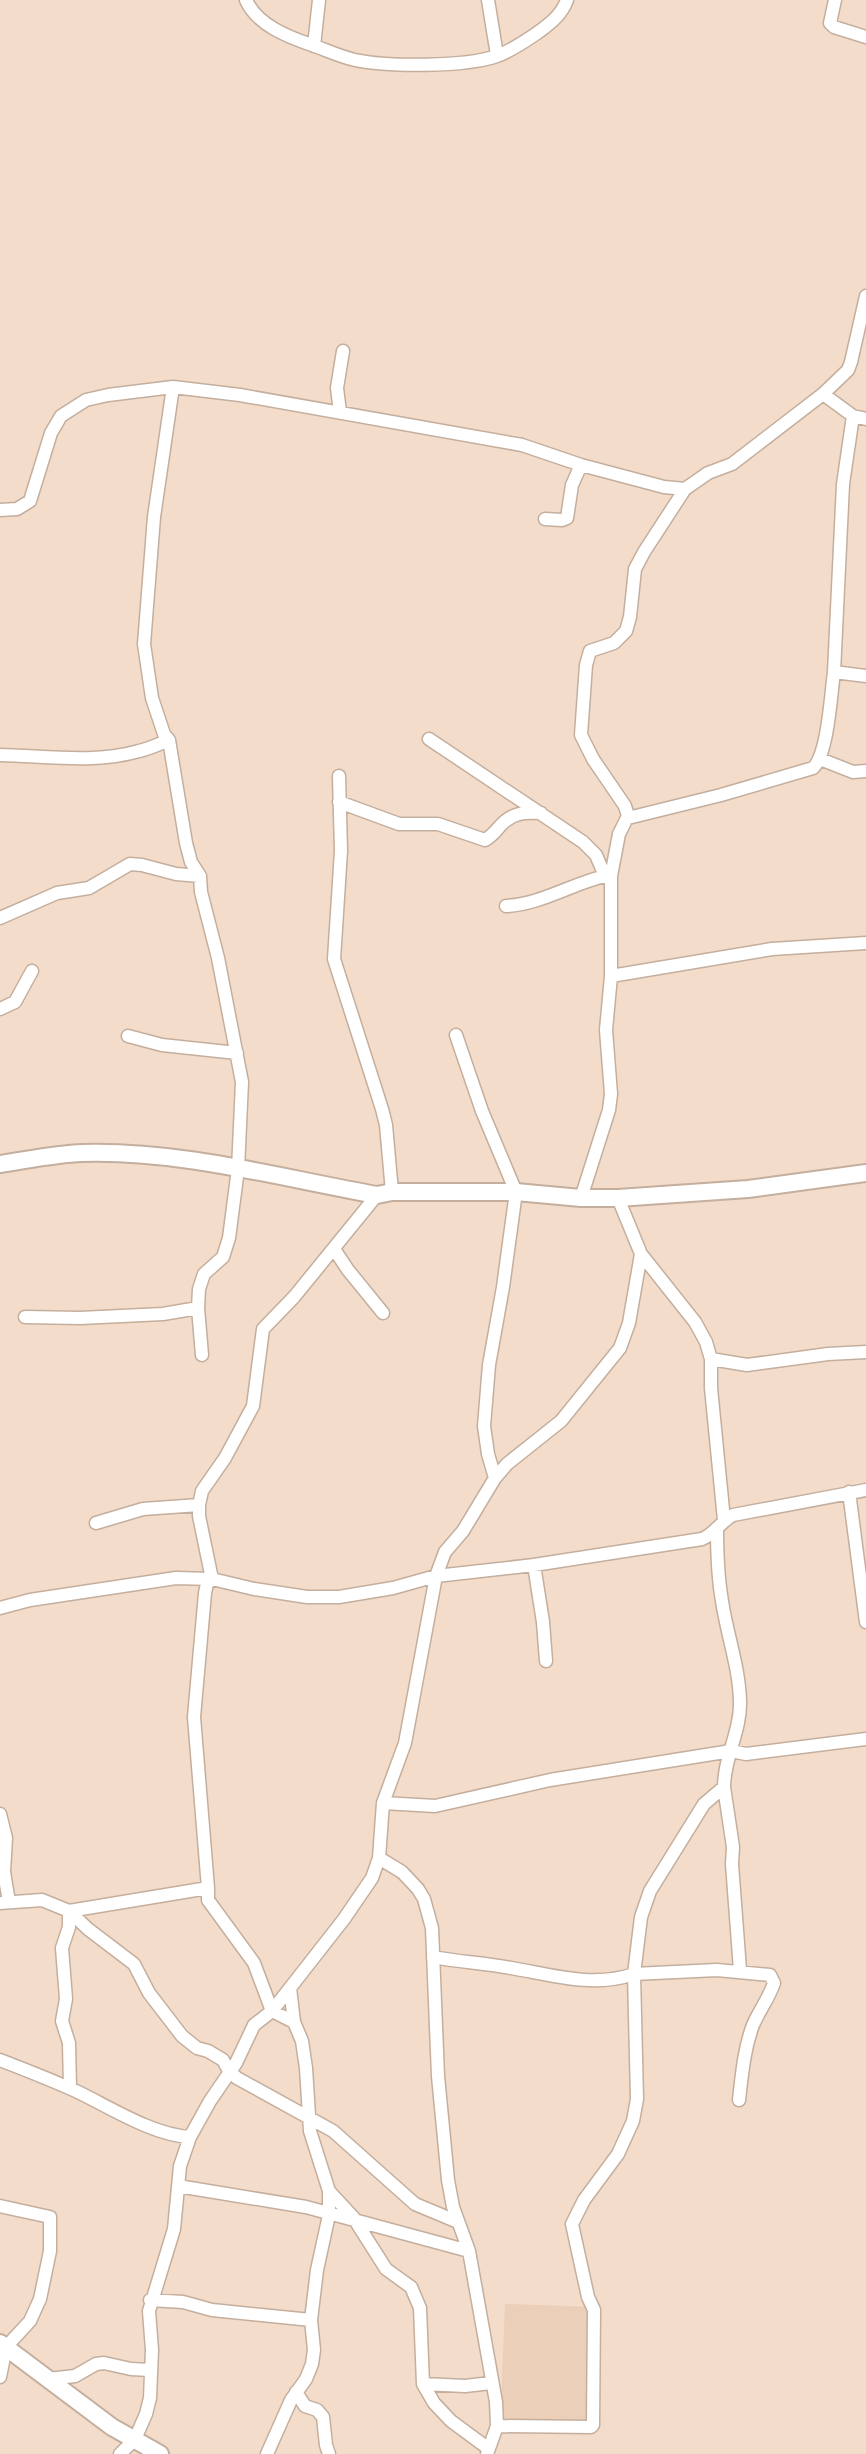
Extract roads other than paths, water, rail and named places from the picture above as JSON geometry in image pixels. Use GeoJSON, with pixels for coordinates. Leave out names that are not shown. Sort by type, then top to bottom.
{"type":"FeatureCollection","features":[{"type":"Feature","properties":{"kind":"street"},"geometry":{"type":"LineString","coordinates":[[246,0],[253,11],[270,26],[290,38],[355,60],[402,64],[470,62],[497,55],[523,43],[550,23],[560,14],[567,0]]}},
{"type":"Feature","properties":{"kind":"street"},"geometry":{"type":"LineString","coordinates":[[314,46],[319,0]]}},
{"type":"Feature","properties":{"kind":"street"},"geometry":{"type":"LineString","coordinates":[[488,0],[497,55]]}},
{"type":"Feature","properties":{"kind":"street"},"geometry":{"type":"LineString","coordinates":[[836,0],[830,23],[834,27],[866,37]]}},
{"type":"Feature","properties":{"kind":"street"},"geometry":{"type":"LineString","coordinates":[[628,818],[625,806],[593,759],[581,736],[586,665],[590,651],[614,643],[626,631],[630,617],[635,569],[685,489],[708,473],[732,464],[823,394],[848,370],[866,296]]}},
{"type":"Feature","properties":{"kind":"street"},"geometry":{"type":"LineString","coordinates":[[340,412],[337,388],[343,351]]}},
{"type":"Feature","properties":{"kind":"street"},"geometry":{"type":"LineString","coordinates":[[0,510],[17,509],[30,501],[51,433],[61,416],[67,411],[86,400],[108,394],[173,387],[340,412],[522,445],[581,465],[664,487],[685,489]]}},
{"type":"Feature","properties":{"kind":"street"},"geometry":{"type":"LineString","coordinates":[[173,387],[154,516],[144,644],[152,698],[164,734],[170,740],[186,843],[191,862],[200,876],[201,892],[218,958],[242,1082],[238,1169],[226,1247],[220,1261],[204,1274],[199,1288],[198,1308],[202,1355]]}},
{"type":"Feature","properties":{"kind":"street"},"geometry":{"type":"LineString","coordinates":[[823,394],[853,416],[866,419]]}},
{"type":"Feature","properties":{"kind":"street"},"geometry":{"type":"LineString","coordinates":[[581,1198],[609,1110],[611,1094],[606,1030],[611,976],[608,876],[620,830],[628,818],[721,795],[806,770],[815,766],[820,759],[834,672],[843,484],[853,416]]}},
{"type":"Feature","properties":{"kind":"street"},"geometry":{"type":"LineString","coordinates":[[545,519],[567,518],[572,485],[581,465]]}},
{"type":"Feature","properties":{"kind":"street"},"geometry":{"type":"LineString","coordinates":[[834,672],[866,676]]}},
{"type":"Feature","properties":{"kind":"street"},"geometry":{"type":"LineString","coordinates":[[429,739],[583,842],[596,855],[608,876]]}},
{"type":"Feature","properties":{"kind":"street"},"geometry":{"type":"LineString","coordinates":[[0,755],[92,758],[140,751],[170,740]]}},
{"type":"Feature","properties":{"kind":"street"},"geometry":{"type":"LineString","coordinates":[[820,759],[853,772],[866,771]]}},
{"type":"Feature","properties":{"kind":"street"},"geometry":{"type":"LineString","coordinates":[[212,1579],[199,1505],[205,1484],[225,1458],[253,1406],[263,1329],[294,1298],[334,1249],[385,1193],[386,1125],[375,1083],[334,959],[341,851],[339,776]]}},
{"type":"Feature","properties":{"kind":"street"},"geometry":{"type":"LineString","coordinates":[[339,802],[399,824],[438,824],[485,840],[491,837],[511,816],[524,812],[542,813]]}},
{"type":"Feature","properties":{"kind":"street"},"geometry":{"type":"LineString","coordinates":[[0,918],[57,893],[89,888],[130,864],[176,874],[200,876]]}},
{"type":"Feature","properties":{"kind":"street"},"geometry":{"type":"LineString","coordinates":[[506,906],[535,902],[590,880],[608,876]]}},
{"type":"Feature","properties":{"kind":"street"},"geometry":{"type":"LineString","coordinates":[[611,976],[772,949],[866,943]]}},
{"type":"Feature","properties":{"kind":"street"},"geometry":{"type":"LineString","coordinates":[[0,1009],[16,1000],[32,971]]}},
{"type":"Feature","properties":{"kind":"street"},"geometry":{"type":"LineString","coordinates":[[128,1035],[162,1045],[237,1053]]}},
{"type":"Feature","properties":{"kind":"street"},"geometry":{"type":"LineString","coordinates":[[456,1035],[482,1111],[516,1192],[503,1287],[489,1365],[484,1426],[495,1478]]}},
{"type":"Feature","properties":{"kind":"street"},"geometry":{"type":"LineString","coordinates":[[0,1164],[81,1153],[177,1159],[385,1193],[516,1192],[581,1198],[748,1189],[866,1173]]}},
{"type":"Feature","properties":{"kind":"street"},"geometry":{"type":"LineString","coordinates":[[618,1197],[641,1254],[695,1322],[706,1342],[711,1359],[721,1524],[722,1602],[733,1646],[739,1684],[739,1719],[724,1776],[724,1786],[733,1846],[732,1874],[740,1970]]}},
{"type":"Feature","properties":{"kind":"street"},"geometry":{"type":"LineString","coordinates":[[334,1249],[383,1313]]}},
{"type":"Feature","properties":{"kind":"street"},"geometry":{"type":"LineString","coordinates":[[120,2454],[135,2439],[150,2398],[152,2350],[150,2300],[174,2229],[180,2166],[190,2136],[236,2063],[254,2025],[272,2011],[364,1892],[379,1858],[383,1803],[405,1743],[436,1576],[445,1552],[463,1531],[495,1478],[507,1464],[561,1421],[620,1348],[629,1323],[641,1254]]}},
{"type":"Feature","properties":{"kind":"street"},"geometry":{"type":"LineString","coordinates":[[25,1317],[80,1318],[163,1314],[198,1308]]}},
{"type":"Feature","properties":{"kind":"street"},"geometry":{"type":"LineString","coordinates":[[711,1359],[747,1365],[828,1354],[866,1352]]}},
{"type":"Feature","properties":{"kind":"street"},"geometry":{"type":"LineString","coordinates":[[0,1608],[30,1600],[176,1578],[212,1579],[307,1597],[339,1597],[393,1588],[436,1576],[534,1565],[702,1539],[710,1536],[733,1515],[866,1490]]}},
{"type":"Feature","properties":{"kind":"street"},"geometry":{"type":"LineString","coordinates":[[849,1492],[866,1622]]}},
{"type":"Feature","properties":{"kind":"street"},"geometry":{"type":"LineString","coordinates":[[96,1524],[143,1509],[199,1505]]}},
{"type":"Feature","properties":{"kind":"street"},"geometry":{"type":"LineString","coordinates":[[534,1565],[543,1622],[546,1661]]}},
{"type":"Feature","properties":{"kind":"street"},"geometry":{"type":"LineString","coordinates":[[212,1579],[207,1584],[205,1593],[194,1717],[208,1900],[254,1963],[272,2011],[294,2022]]}},
{"type":"Feature","properties":{"kind":"street"},"geometry":{"type":"LineString","coordinates":[[383,1803],[435,1806],[550,1780],[731,1751],[746,1754],[866,1739]]}},
{"type":"Feature","properties":{"kind":"street"},"geometry":{"type":"LineString","coordinates":[[497,2426],[567,2428],[593,2425],[594,2310],[588,2297],[572,2224],[584,2200],[618,2154],[633,2121],[637,2098],[634,1974],[641,1917],[650,1891],[704,1804],[724,1786]]}},
{"type":"Feature","properties":{"kind":"street"},"geometry":{"type":"LineString","coordinates":[[0,1814],[6,1838],[4,1902],[42,1900],[69,1911],[88,1929],[134,1964],[149,1993],[182,2036],[197,2048],[216,2055],[237,2078],[333,2131],[415,2204],[458,2222]]}},
{"type":"Feature","properties":{"kind":"street"},"geometry":{"type":"LineString","coordinates":[[329,2192],[356,2222],[386,2269],[411,2288],[415,2295],[420,2308],[423,2384],[434,2403],[451,2421],[488,2452],[497,2426],[496,2402],[469,2251],[458,2222],[448,2180],[438,2076],[432,1928],[424,1899],[411,1880],[379,1858]]}},
{"type":"Feature","properties":{"kind":"street"},"geometry":{"type":"LineString","coordinates":[[69,1911],[208,1888]]}},
{"type":"Feature","properties":{"kind":"street"},"geometry":{"type":"LineString","coordinates":[[69,1911],[69,1927],[62,1948],[66,1999],[62,2024],[69,2043],[70,2088]]}},
{"type":"Feature","properties":{"kind":"street"},"geometry":{"type":"LineString","coordinates":[[433,1957],[512,1968],[566,1979],[603,1980],[634,1974],[740,1970],[770,1975],[774,1983],[747,2044],[738,2100]]}},
{"type":"Feature","properties":{"kind":"street"},"geometry":{"type":"LineString","coordinates":[[267,2454],[296,2392],[306,2379],[314,2357],[311,2320],[317,2270],[329,2215],[329,2192],[312,2141],[306,2068],[302,2041],[294,2022],[290,1988]]}},
{"type":"Feature","properties":{"kind":"street"},"geometry":{"type":"LineString","coordinates":[[0,2060],[70,2088],[159,2130],[175,2136],[190,2136]]}},
{"type":"Feature","properties":{"kind":"street"},"geometry":{"type":"LineString","coordinates":[[178,2186],[306,2207],[469,2251]]}},
{"type":"Feature","properties":{"kind":"street"},"geometry":{"type":"LineString","coordinates":[[0,2206],[50,2217],[50,2251],[40,2299],[30,2321],[3,2345],[0,2377]]}},
{"type":"Feature","properties":{"kind":"street"},"geometry":{"type":"LineString","coordinates":[[150,2300],[183,2302],[212,2310],[311,2320]]}},
{"type":"Feature","properties":{"kind":"street"},"geometry":{"type":"LineString","coordinates":[[3,2345],[112,2427],[160,2454]]}},
{"type":"Feature","properties":{"kind":"street"},"geometry":{"type":"LineString","coordinates":[[48,2379],[75,2376],[96,2364],[104,2363],[131,2369],[150,2370]]}},
{"type":"Feature","properties":{"kind":"street"},"geometry":{"type":"LineString","coordinates":[[423,2384],[465,2386],[491,2383]]}},
{"type":"Feature","properties":{"kind":"street"},"geometry":{"type":"LineString","coordinates":[[296,2392],[305,2406],[319,2412],[323,2417],[329,2454]]}}]}
